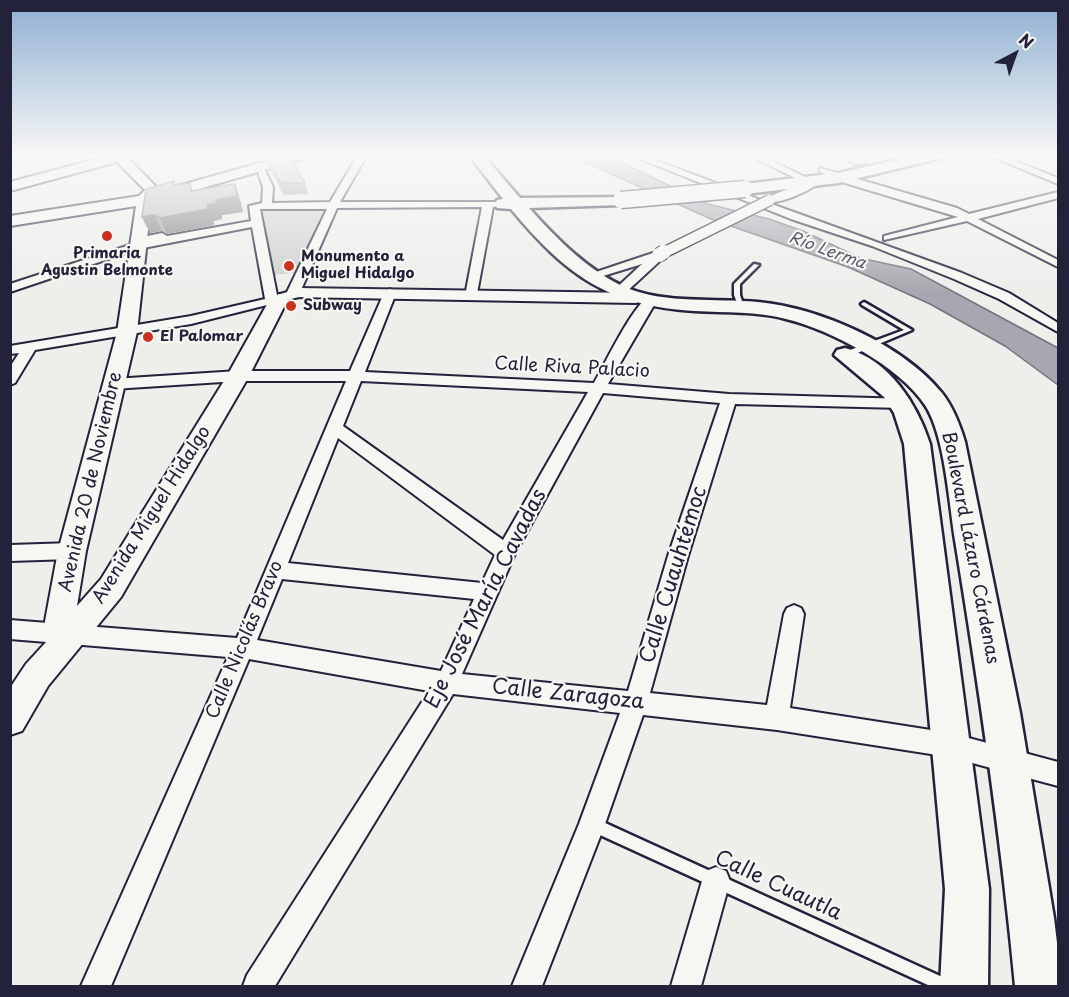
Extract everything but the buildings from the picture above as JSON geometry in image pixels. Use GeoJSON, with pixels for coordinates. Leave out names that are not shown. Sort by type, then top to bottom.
{"type":"FeatureCollection","features":[{"type":"Feature","properties":{"kind":"main road"},"geometry":{"type":"LineString","coordinates":[[506,203],[511,202]]}},
{"type":"Feature","properties":{"kind":"main road"},"geometry":{"type":"LineString","coordinates":[[506,203],[533,209],[549,202],[584,202]]}},
{"type":"Feature","properties":{"kind":"main road","name":"Boulevard Lázaro Cárdenas"},"geometry":{"type":"LineString","coordinates":[[506,203],[624,296],[741,307],[801,316],[826,325],[855,350],[906,409],[917,444],[967,889],[964,987]]}},
{"type":"Feature","properties":{"kind":"main road","name":"Boulevard Lázaro Cárdenas"},"geometry":{"type":"LineString","coordinates":[[506,203],[576,281],[624,296],[756,320],[795,330],[855,350],[916,382],[931,396],[945,417],[1010,762],[1028,879],[1039,987]]}},
{"type":"Feature","properties":{"kind":"main road"},"geometry":{"type":"LineString","coordinates":[[906,409],[945,417]]}},
{"type":"Feature","properties":{"kind":"street"},"geometry":{"type":"LineString","coordinates":[[10,221],[134,202]]}},
{"type":"Feature","properties":{"kind":"street","name":"Avenida 20 de Noviembre"},"geometry":{"type":"LineString","coordinates":[[66,633],[72,551],[127,332],[144,202]]}},
{"type":"Feature","properties":{"kind":"street"},"geometry":{"type":"LineString","coordinates":[[756,202],[795,217],[876,243],[958,276],[1055,322]]}},
{"type":"Feature","properties":{"kind":"street"},"geometry":{"type":"LineString","coordinates":[[10,350],[127,332],[285,297],[390,292],[471,296],[624,296],[660,255],[767,202]]}},
{"type":"Feature","properties":{"kind":"street"},"geometry":{"type":"LineString","coordinates":[[925,202],[967,217],[1059,264]]}},
{"type":"Feature","properties":{"kind":"street"},"geometry":{"type":"LineString","coordinates":[[888,238],[1032,202]]}},
{"type":"Feature","properties":{"kind":"street"},"geometry":{"type":"LineString","coordinates":[[285,297],[257,223],[254,206],[267,204],[506,203],[471,296]]}},
{"type":"Feature","properties":{"kind":"street"},"geometry":{"type":"LineString","coordinates":[[285,297],[334,204]]}},
{"type":"Feature","properties":{"kind":"street"},"geometry":{"type":"LineString","coordinates":[[10,288],[139,244],[142,240],[162,236],[162,240],[257,223]]}},
{"type":"Feature","properties":{"kind":"street","name":"Eje José María Cavadas"},"geometry":{"type":"LineString","coordinates":[[258,987],[447,683],[506,552],[599,388],[624,296],[660,255]]}},
{"type":"Feature","properties":{"kind":"street","name":"Calle Nicolás Bravo"},"geometry":{"type":"LineString","coordinates":[[96,987],[243,648],[390,292]]}},
{"type":"Feature","properties":{"kind":"street","name":"Avenida Miguel Hidalgo"},"geometry":{"type":"LineString","coordinates":[[10,719],[66,633],[111,588],[285,297]]}},
{"type":"Feature","properties":{"kind":"street"},"geometry":{"type":"LineString","coordinates":[[10,380],[30,346]]}},
{"type":"Feature","properties":{"kind":"street","name":"Calle Riva Palacio"},"geometry":{"type":"LineString","coordinates":[[113,384],[238,376],[354,376],[599,388],[729,399],[906,409]]}},
{"type":"Feature","properties":{"kind":"street","name":"Calle Cuauhtémoc"},"geometry":{"type":"LineString","coordinates":[[527,987],[592,824],[636,702],[678,556],[729,399]]}},
{"type":"Feature","properties":{"kind":"street"},"geometry":{"type":"LineString","coordinates":[[334,427],[506,552]]}},
{"type":"Feature","properties":{"kind":"street"},"geometry":{"type":"LineString","coordinates":[[10,553],[72,551]]}},
{"type":"Feature","properties":{"kind":"street"},"geometry":{"type":"LineString","coordinates":[[275,570],[488,592]]}},
{"type":"Feature","properties":{"kind":"street"},"geometry":{"type":"LineString","coordinates":[[777,718],[794,614]]}},
{"type":"Feature","properties":{"kind":"street","name":"Calle Zaragoza"},"geometry":{"type":"LineString","coordinates":[[10,629],[243,648],[447,683],[777,718],[950,745],[1059,774]]}},
{"type":"Feature","properties":{"kind":"street"},"geometry":{"type":"LineString","coordinates":[[686,987],[716,881]]}},
{"type":"Feature","properties":{"kind":"lane"},"geometry":{"type":"LineString","coordinates":[[741,307],[737,296],[737,284],[756,266]]}},
{"type":"Feature","properties":{"kind":"lane"},"geometry":{"type":"LineString","coordinates":[[855,350],[909,330],[864,304]]}},
{"type":"Feature","properties":{"kind":"lane","name":"Calle Cuautla"},"geometry":{"type":"LineString","coordinates":[[592,824],[946,987]]}},
{"type":"Feature","properties":{"kind":"shaded area"},"geometry":{"type":"Polygon","coordinates":[[[330,205],[295,273],[274,275],[260,210],[269,206],[330,205]]]}},
{"type":"Feature","properties":{"kind":"water","name":"Río Lerma"},"geometry":{"type":"Polygon","coordinates":[[[672,202],[703,202],[769,219],[803,231],[860,258],[911,269],[1058,348],[1058,385],[1005,346],[930,304],[848,267],[711,219],[672,202]]]}},
{"type":"Feature","properties":{"kind":"place","name":"Primaria Agustin Belmonte"},"geometry":{"type":"Point","coordinates":[107,236]}},
{"type":"Feature","properties":{"kind":"place","name":"Monumento a Miguel Hidalgo"},"geometry":{"type":"Point","coordinates":[289,266]}},
{"type":"Feature","properties":{"kind":"place","name":"Subway"},"geometry":{"type":"Point","coordinates":[291,306]}},
{"type":"Feature","properties":{"kind":"place","name":"El Palomar"},"geometry":{"type":"Point","coordinates":[148,337]}}]}
